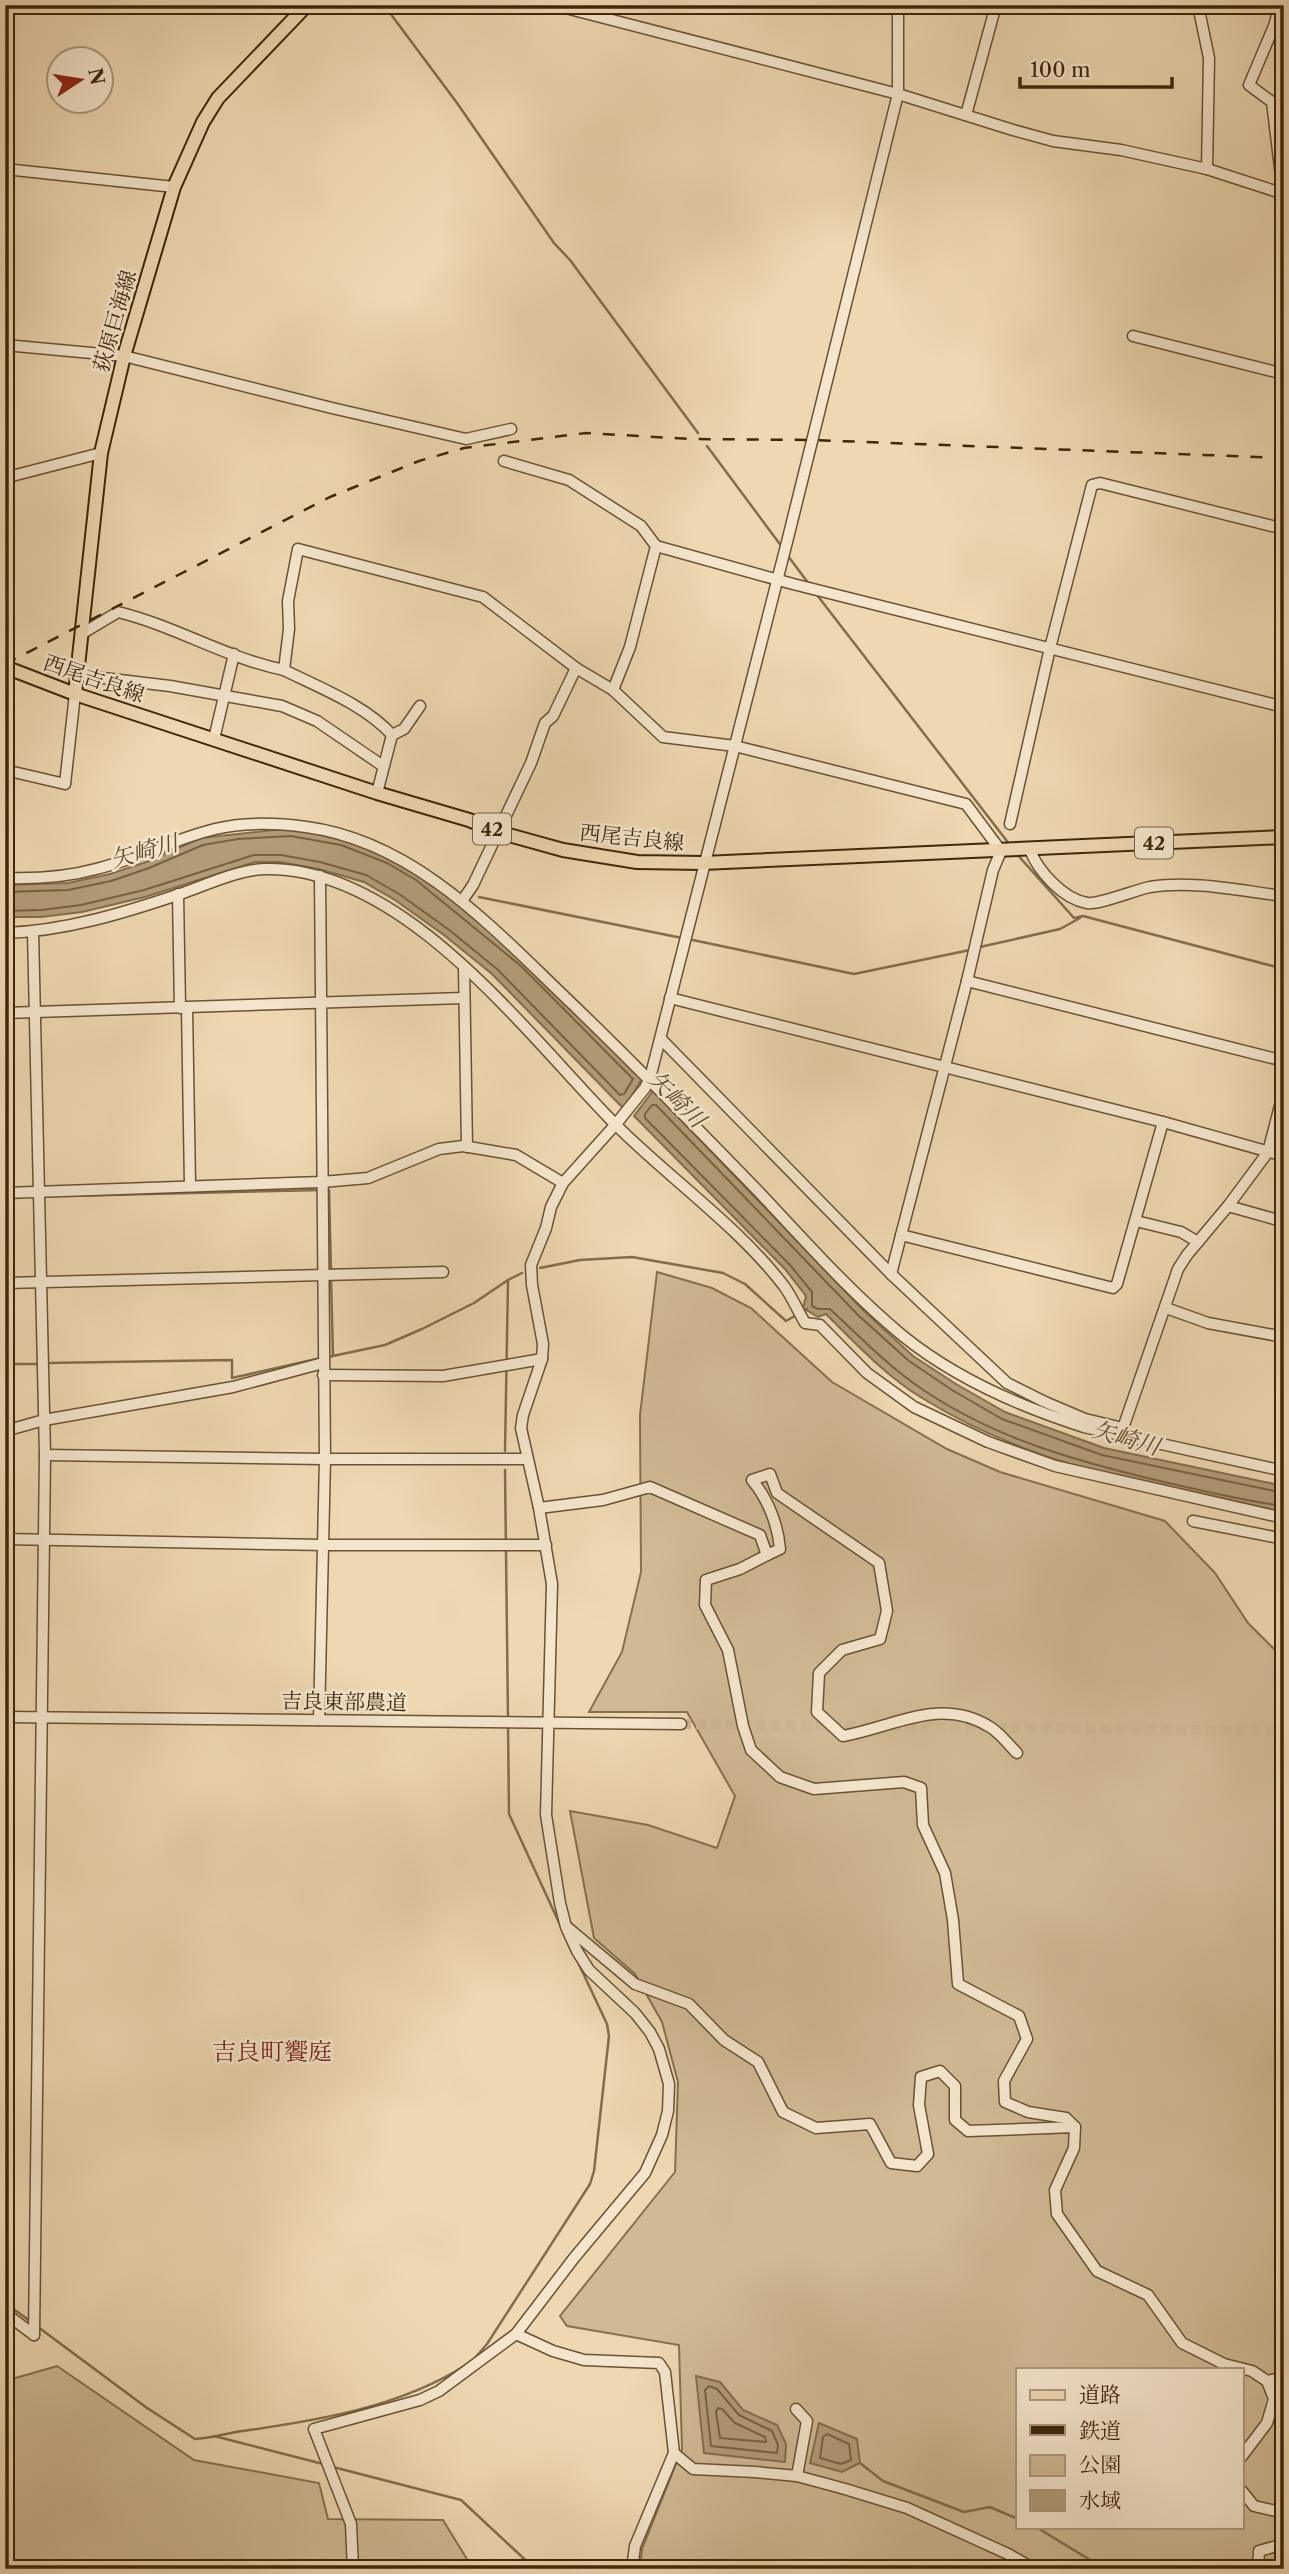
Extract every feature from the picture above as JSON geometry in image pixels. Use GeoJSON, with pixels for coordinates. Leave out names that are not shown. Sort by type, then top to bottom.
{"type":"FeatureCollection","features":[{"type":"Feature","properties":{"kind":"main road","name":"荻原巨海線"},"geometry":{"type":"LineString","coordinates":[[75,694],[101,453],[124,356],[174,187],[203,122],[218,98],[307,5]]}},
{"type":"Feature","properties":{"kind":"main road","name":"西尾吉良線"},"geometry":{"type":"LineString","coordinates":[[6,668],[75,694],[377,793],[469,820],[498,832],[563,850],[636,862],[703,863],[1284,837]]}},
{"type":"Feature","properties":{"kind":"street"},"geometry":{"type":"LineString","coordinates":[[554,5],[898,94],[1053,141],[1121,150],[1207,169],[1283,193],[1272,102],[1248,85],[1274,26],[1280,5]]}},
{"type":"Feature","properties":{"kind":"street"},"geometry":{"type":"LineString","coordinates":[[353,2569],[351,2524],[314,2429],[421,2400],[439,2391],[516,2334],[574,2258],[645,2173],[662,2135],[668,2111],[669,2084],[665,2066],[650,2032],[635,2013],[589,1969],[566,1927],[560,1903],[546,1815],[552,1584],[522,1428],[523,1415],[542,1359],[543,1344],[531,1265],[546,1228],[551,1207],[563,1183],[616,1125],[648,1083],[661,1039],[898,94],[898,5]]}},
{"type":"Feature","properties":{"kind":"street"},"geometry":{"type":"LineString","coordinates":[[966,115],[996,5]]}},
{"type":"Feature","properties":{"kind":"street"},"geometry":{"type":"LineString","coordinates":[[1198,5],[1209,58],[1207,169]]}},
{"type":"Feature","properties":{"kind":"street"},"geometry":{"type":"LineString","coordinates":[[5,169],[174,187]]}},
{"type":"Feature","properties":{"kind":"street"},"geometry":{"type":"LineString","coordinates":[[1133,336],[1284,374]]}},
{"type":"Feature","properties":{"kind":"street"},"geometry":{"type":"LineString","coordinates":[[5,345],[124,356],[466,439],[511,429]]}},
{"type":"Feature","properties":{"kind":"street"},"geometry":{"type":"LineString","coordinates":[[5,481],[8,477],[101,453]]}},
{"type":"Feature","properties":{"kind":"street"},"geometry":{"type":"LineString","coordinates":[[504,461],[569,480],[641,526],[656,547],[778,573],[793,584],[1284,707]]}},
{"type":"Feature","properties":{"kind":"street"},"geometry":{"type":"LineString","coordinates":[[1010,824],[1050,648],[1092,485],[1100,482],[1284,529]]}},
{"type":"Feature","properties":{"kind":"street"},"geometry":{"type":"LineString","coordinates":[[613,690],[630,647],[656,547]]}},
{"type":"Feature","properties":{"kind":"street"},"geometry":{"type":"LineString","coordinates":[[284,670],[289,629],[288,601],[298,550],[483,597],[576,668],[613,690],[663,737],[735,746],[966,804],[1001,851],[993,870],[891,1274]]}},
{"type":"Feature","properties":{"kind":"street"},"geometry":{"type":"LineString","coordinates":[[83,633],[118,612],[151,620],[234,654],[284,670],[343,699],[385,727],[392,735]]}},
{"type":"Feature","properties":{"kind":"street"},"geometry":{"type":"LineString","coordinates":[[214,739],[234,654]]}},
{"type":"Feature","properties":{"kind":"street"},"geometry":{"type":"LineString","coordinates":[[462,901],[473,885],[531,763],[545,723],[554,716],[576,668]]}},
{"type":"Feature","properties":{"kind":"street"},"geometry":{"type":"LineString","coordinates":[[78,675],[170,685],[282,706],[317,721],[383,766]]}},
{"type":"Feature","properties":{"kind":"street"},"geometry":{"type":"LineString","coordinates":[[5,770],[65,785],[75,694]]}},
{"type":"Feature","properties":{"kind":"street"},"geometry":{"type":"LineString","coordinates":[[377,793],[392,735],[404,729],[420,706]]}},
{"type":"Feature","properties":{"kind":"street"},"geometry":{"type":"LineString","coordinates":[[5,878],[53,877],[92,870],[216,829],[279,824],[338,833],[367,843],[414,866],[462,901],[648,1083],[856,1294],[906,1338],[984,1387],[1053,1417],[1284,1471]]}},
{"type":"Feature","properties":{"kind":"street"},"geometry":{"type":"LineString","coordinates":[[1027,850],[1034,862],[1067,894],[1088,904],[1151,887],[1203,886],[1284,896]]}},
{"type":"Feature","properties":{"kind":"street"},"geometry":{"type":"LineString","coordinates":[[5,933],[33,932],[108,916],[227,877],[265,869],[320,876],[363,892],[426,935],[507,1006],[616,1125],[753,1251],[785,1287],[805,1322],[820,1325],[867,1373],[914,1407],[988,1443],[1055,1466],[1284,1518]]}},
{"type":"Feature","properties":{"kind":"street"},"geometry":{"type":"LineString","coordinates":[[319,1720],[325,1459],[320,876]]}},
{"type":"Feature","properties":{"kind":"street"},"geometry":{"type":"LineString","coordinates":[[178,894],[190,1185]]}},
{"type":"Feature","properties":{"kind":"street"},"geometry":{"type":"LineString","coordinates":[[5,2313],[34,2335],[45,1455],[33,932]]}},
{"type":"Feature","properties":{"kind":"street"},"geometry":{"type":"LineString","coordinates":[[464,967],[467,1147]]}},
{"type":"Feature","properties":{"kind":"street"},"geometry":{"type":"LineString","coordinates":[[967,981],[1284,1061]]}},
{"type":"Feature","properties":{"kind":"street"},"geometry":{"type":"LineString","coordinates":[[5,1013],[463,998]]}},
{"type":"Feature","properties":{"kind":"street"},"geometry":{"type":"LineString","coordinates":[[670,998],[1163,1122],[1284,1156]]}},
{"type":"Feature","properties":{"kind":"street"},"geometry":{"type":"LineString","coordinates":[[661,1039],[891,1274],[1007,1383],[1045,1402],[1121,1432]]}},
{"type":"Feature","properties":{"kind":"street"},"geometry":{"type":"LineString","coordinates":[[1121,1432],[1178,1269],[1268,1152],[1284,1090]]}},
{"type":"Feature","properties":{"kind":"street"},"geometry":{"type":"LineString","coordinates":[[901,1235],[1112,1288],[1117,1284],[1163,1122]]}},
{"type":"Feature","properties":{"kind":"street"},"geometry":{"type":"LineString","coordinates":[[5,1192],[323,1182],[368,1178],[439,1149],[467,1147],[516,1155],[563,1183]]}},
{"type":"Feature","properties":{"kind":"street"},"geometry":{"type":"LineString","coordinates":[[1228,1206],[1278,1220],[1284,1225]]}},
{"type":"Feature","properties":{"kind":"street"},"geometry":{"type":"LineString","coordinates":[[1136,1222],[1181,1233],[1198,1242]]}},
{"type":"Feature","properties":{"kind":"street"},"geometry":{"type":"LineString","coordinates":[[5,1283],[443,1272]]}},
{"type":"Feature","properties":{"kind":"street"},"geometry":{"type":"LineString","coordinates":[[1166,1308],[1208,1323],[1284,1337]]}},
{"type":"Feature","properties":{"kind":"street"},"geometry":{"type":"LineString","coordinates":[[323,1375],[443,1376],[542,1359]]}},
{"type":"Feature","properties":{"kind":"street"},"geometry":{"type":"LineString","coordinates":[[5,1431],[44,1420],[233,1387],[324,1363]]}},
{"type":"Feature","properties":{"kind":"street"},"geometry":{"type":"LineString","coordinates":[[45,1455],[527,1459]]}},
{"type":"Feature","properties":{"kind":"street"},"geometry":{"type":"LineString","coordinates":[[1017,1753],[990,1727],[953,1713],[914,1715],[863,1733],[844,1736],[817,1712],[819,1673],[842,1650],[880,1639],[887,1611],[878,1563],[777,1493],[770,1474],[752,1480],[762,1492],[779,1534],[780,1549],[740,1569],[706,1580],[705,1605],[729,1650],[743,1726],[751,1750],[780,1777],[814,1789],[904,1782],[921,1788],[923,1825],[945,1873],[953,1920],[958,1984],[1019,2016],[1027,2039],[1004,2081],[1005,2102],[1028,2112],[1066,2118],[1075,2127],[1074,2148],[1055,2190],[1057,2214],[1097,2272],[1148,2295],[1182,2343],[1224,2364],[1240,2368]]}},
{"type":"Feature","properties":{"kind":"street"},"geometry":{"type":"LineString","coordinates":[[539,1508],[603,1500],[650,1488],[760,1535],[767,1555]]}},
{"type":"Feature","properties":{"kind":"street"},"geometry":{"type":"LineString","coordinates":[[1193,1521],[1284,1539]]}},
{"type":"Feature","properties":{"kind":"street"},"geometry":{"type":"LineString","coordinates":[[5,1539],[324,1545],[546,1545]]}},
{"type":"Feature","properties":{"kind":"street","name":"吉良東部農道"},"geometry":{"type":"LineString","coordinates":[[5,1717],[681,1724]]}},
{"type":"Feature","properties":{"kind":"street"},"geometry":{"type":"LineString","coordinates":[[566,1927],[635,1984],[689,2004],[724,2039],[758,2062],[783,2112],[816,2128],[870,2124],[891,2163],[917,2166],[928,2154],[919,2105],[921,2077],[940,2071],[955,2086],[955,2120],[968,2131],[1075,2127]]}},
{"type":"Feature","properties":{"kind":"street"},"geometry":{"type":"LineString","coordinates":[[516,2334],[553,2351],[584,2360],[659,2362],[665,2372],[674,2452],[635,2546],[632,2569]]}},
{"type":"Feature","properties":{"kind":"street"},"geometry":{"type":"LineString","coordinates":[[1244,2369],[1252,2371],[1267,2382],[1274,2399],[1266,2423],[1244,2453]]}},
{"type":"Feature","properties":{"kind":"street"},"geometry":{"type":"LineString","coordinates":[[1267,2382],[1284,2377]]}},
{"type":"Feature","properties":{"kind":"street"},"geometry":{"type":"LineString","coordinates":[[796,2409],[807,2421],[797,2476]]}},
{"type":"Feature","properties":{"kind":"street"},"geometry":{"type":"LineString","coordinates":[[674,2452],[693,2469],[797,2476],[907,2508],[1008,2554],[1034,2569]]}},
{"type":"Feature","properties":{"kind":"street"},"geometry":{"type":"LineString","coordinates":[[1244,2494],[1254,2506],[1284,2513]]}},
{"type":"Feature","properties":{"kind":"street"},"geometry":{"type":"LineString","coordinates":[[1258,2569],[1259,2551],[1284,2544]]}},
{"type":"Feature","properties":{"kind":"green space"},"geometry":{"type":"Polygon","coordinates":[[[657,1272],[712,1288],[751,1308],[832,1382],[947,1449],[1000,1472],[1165,1521],[1215,1573],[1248,1623],[1284,1659],[1284,2569],[640,2569],[642,2549],[682,2449],[679,2345],[567,2326],[560,2316],[675,2172],[678,2082],[662,2022],[635,1974],[594,1938],[570,1811],[648,1825],[717,1848],[735,1796],[687,1712],[589,1712],[622,1652],[641,1572],[640,1415],[657,1272]]]}},
{"type":"Feature","properties":{"kind":"green space"},"geometry":{"type":"Polygon","coordinates":[[[57,2366],[194,2460],[319,2483],[328,2519],[443,2520],[473,2569],[5,2569],[5,2381],[57,2366]]]}},
{"type":"Feature","properties":{"kind":"water"},"geometry":{"type":"Polygon","coordinates":[[[292,828],[353,843],[399,861],[483,925],[643,1077],[624,1109],[492,974],[444,935],[395,900],[364,882],[319,869],[280,862],[255,862],[145,897],[82,912],[41,917],[5,917],[5,885],[68,883],[110,874],[146,862],[201,838],[292,828]]]}},
{"type":"Feature","properties":{"kind":"water"},"geometry":{"type":"Polygon","coordinates":[[[653,1091],[863,1310],[913,1356],[1005,1412],[1104,1448],[1284,1486],[1284,1513],[1140,1483],[1044,1455],[983,1431],[908,1389],[871,1359],[826,1314],[818,1317],[803,1308],[806,1296],[785,1269],[634,1116],[653,1091]]]}},
{"type":"Feature","properties":{"kind":"water"},"geometry":{"type":"Polygon","coordinates":[[[696,2376],[720,2382],[743,2410],[777,2425],[786,2444],[785,2462],[704,2453],[696,2376]]]}},
{"type":"Feature","properties":{"kind":"water"},"geometry":{"type":"Polygon","coordinates":[[[819,2423],[857,2439],[860,2463],[842,2472],[810,2463],[819,2423]]]}},
{"type":"Feature","properties":{"kind":"waterway"},"geometry":{"type":"LineString","coordinates":[[384,5],[457,103],[554,243],[570,260],[698,433]]}},
{"type":"Feature","properties":{"kind":"waterway"},"geometry":{"type":"LineString","coordinates":[[707,446],[782,547]]}},
{"type":"Feature","properties":{"kind":"waterway"},"geometry":{"type":"LineString","coordinates":[[788,556],[809,584]]}},
{"type":"Feature","properties":{"kind":"waterway"},"geometry":{"type":"LineString","coordinates":[[817,595],[1010,845]]}},
{"type":"Feature","properties":{"kind":"waterway"},"geometry":{"type":"LineString","coordinates":[[1016,853],[1074,918],[1083,916],[1284,969]]}},
{"type":"Feature","properties":{"kind":"waterway"},"geometry":{"type":"LineString","coordinates":[[479,897],[682,938]]}},
{"type":"Feature","properties":{"kind":"waterway"},"geometry":{"type":"LineString","coordinates":[[980,947],[1060,929],[1080,918]]}},
{"type":"Feature","properties":{"kind":"waterway"},"geometry":{"type":"LineString","coordinates":[[688,939],[854,974],[970,950]]}},
{"type":"Feature","properties":{"kind":"waterway"},"geometry":{"type":"LineString","coordinates":[[65,1196],[321,1190]]}},
{"type":"Feature","properties":{"kind":"waterway"},"geometry":{"type":"LineString","coordinates":[[327,1190],[331,1272]]}},
{"type":"Feature","properties":{"kind":"waterway"},"geometry":{"type":"LineString","coordinates":[[540,1268],[580,1260],[632,1257],[723,1273],[745,1284],[786,1321],[807,1309]]}},
{"type":"Feature","properties":{"kind":"waterway"},"geometry":{"type":"LineString","coordinates":[[328,1357],[385,1345],[422,1329],[474,1303],[522,1273]]}},
{"type":"Feature","properties":{"kind":"waterway"},"geometry":{"type":"LineString","coordinates":[[331,1279],[333,1356]]}},
{"type":"Feature","properties":{"kind":"waterway"},"geometry":{"type":"LineString","coordinates":[[505,1451],[508,1280]]}},
{"type":"Feature","properties":{"kind":"waterway"},"geometry":{"type":"LineString","coordinates":[[47,1363],[232,1360],[232,1378],[321,1358]]}},
{"type":"Feature","properties":{"kind":"waterway"},"geometry":{"type":"LineString","coordinates":[[5,1364],[40,1364]]}},
{"type":"Feature","properties":{"kind":"waterway"},"geometry":{"type":"LineString","coordinates":[[505,1470],[508,1718]]}},
{"type":"Feature","properties":{"kind":"waterway"},"geometry":{"type":"LineString","coordinates":[[508,1725],[509,1814],[561,1927]]}},
{"type":"Feature","properties":{"kind":"waterway"},"geometry":{"type":"LineString","coordinates":[[474,2359],[487,2344],[590,2184],[594,2171],[609,2036],[607,2024],[576,1958]]}},
{"type":"Feature","properties":{"kind":"waterway"},"geometry":{"type":"LineString","coordinates":[[5,2303],[30,2321]]}},
{"type":"Feature","properties":{"kind":"waterway"},"geometry":{"type":"LineString","coordinates":[[38,2327],[147,2408],[195,2439],[359,2410],[414,2391],[466,2365]]}},
{"type":"Feature","properties":{"kind":"waterway"},"geometry":{"type":"LineString","coordinates":[[214,2436],[323,2464]]}},
{"type":"Feature","properties":{"kind":"waterway"},"geometry":{"type":"LineString","coordinates":[[860,2463],[883,2481],[964,2512],[990,2507],[1016,2518]]}},
{"type":"Feature","properties":{"kind":"waterway"},"geometry":{"type":"LineString","coordinates":[[333,2467],[461,2500],[535,2569]]}},
{"type":"Feature","properties":{"kind":"waterway"},"geometry":{"type":"LineString","coordinates":[[1038,2528],[1105,2569]]}},
{"type":"Feature","properties":{"kind":"tunnel"},"geometry":{"type":"LineString","coordinates":[[681,1724],[1284,1731]]}},
{"type":"Feature","properties":{"kind":"railway"},"geometry":{"type":"LineString","coordinates":[[5,664],[330,497],[419,461],[464,448],[586,433],[691,439],[813,440],[1284,458]]}},
{"type":"Feature","properties":{"kind":"district","name":"吉良町饗庭"},"geometry":{"type":"Point","coordinates":[272,2052]}},
{"type":"Feature","properties":{"kind":"water label","name":"矢崎川"},"geometry":{"type":"Point","coordinates":[144,851]}},
{"type":"Feature","properties":{"kind":"water label","name":"矢崎川"},"geometry":{"type":"Point","coordinates":[677,1099]}},
{"type":"Feature","properties":{"kind":"water label","name":"矢崎川"},"geometry":{"type":"Point","coordinates":[1126,1438]}}]}
